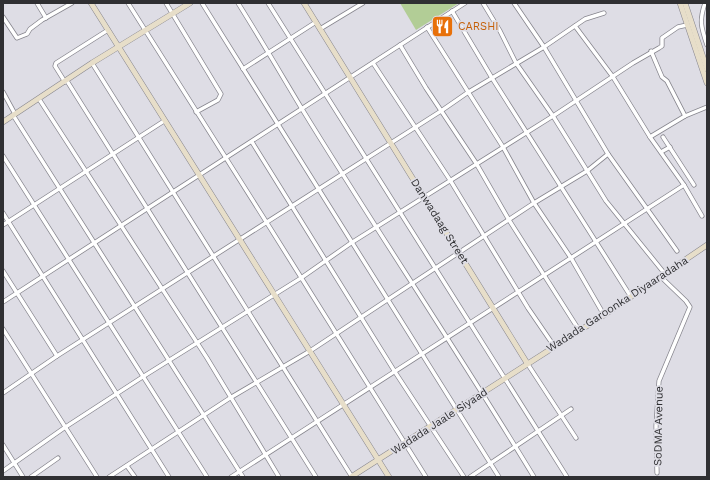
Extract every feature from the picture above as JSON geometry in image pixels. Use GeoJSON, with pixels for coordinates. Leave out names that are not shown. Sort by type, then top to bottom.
{"type":"FeatureCollection","features":[{"type":"Feature","properties":{"kind":"street"},"geometry":{"type":"LineString","coordinates":[[37,3],[46,18]]}},
{"type":"Feature","properties":{"kind":"street"},"geometry":{"type":"LineString","coordinates":[[60,3],[64,8]]}},
{"type":"Feature","properties":{"kind":"street"},"geometry":{"type":"LineString","coordinates":[[3,17],[17,38],[27,34],[30,29],[72,3]]}},
{"type":"Feature","properties":{"kind":"street"},"geometry":{"type":"LineString","coordinates":[[91,3],[164,121],[241,239],[389,477]]}},
{"type":"Feature","properties":{"kind":"street"},"geometry":{"type":"LineString","coordinates":[[128,3],[268,223],[426,477]]}},
{"type":"Feature","properties":{"kind":"street"},"geometry":{"type":"LineString","coordinates":[[166,3],[222,94],[218,100],[196,112]]}},
{"type":"Feature","properties":{"kind":"street"},"geometry":{"type":"LineString","coordinates":[[3,122],[92,63],[190,3]]}},
{"type":"Feature","properties":{"kind":"street"},"geometry":{"type":"LineString","coordinates":[[202,3],[386,299],[499,477]]}},
{"type":"Feature","properties":{"kind":"street"},"geometry":{"type":"LineString","coordinates":[[238,3],[269,52],[302,109],[447,338],[483,392],[534,477]]}},
{"type":"Feature","properties":{"kind":"street"},"geometry":{"type":"LineString","coordinates":[[268,3],[291,37],[566,477]]}},
{"type":"Feature","properties":{"kind":"street"},"geometry":{"type":"LineString","coordinates":[[320,29],[362,3]]}},
{"type":"Feature","properties":{"kind":"street"},"geometry":{"type":"LineString","coordinates":[[3,302],[465,3]]}},
{"type":"Feature","properties":{"kind":"street"},"geometry":{"type":"LineString","coordinates":[[483,3],[500,31],[516,63],[553,116],[606,201],[663,276]]}},
{"type":"Feature","properties":{"kind":"street"},"geometry":{"type":"LineString","coordinates":[[514,3],[544,47],[608,154],[677,251]]}},
{"type":"Feature","properties":{"kind":"street"},"geometry":{"type":"LineString","coordinates":[[680,3],[707,83]]}},
{"type":"Feature","properties":{"kind":"street"},"geometry":{"type":"LineString","coordinates":[[685,3],[707,69]]}},
{"type":"Feature","properties":{"kind":"street"},"geometry":{"type":"LineString","coordinates":[[705,3],[700,18],[701,28],[707,45]]}},
{"type":"Feature","properties":{"kind":"street","name":"Danwadaag Street"},"geometry":{"type":"LineString","coordinates":[[307,4],[320,29],[392,142],[527,363],[576,438]]}},
{"type":"Feature","properties":{"kind":"street"},"geometry":{"type":"LineString","coordinates":[[452,11],[492,78],[631,297]]}},
{"type":"Feature","properties":{"kind":"street"},"geometry":{"type":"LineString","coordinates":[[4,391],[83,339],[268,223],[467,93],[544,47],[585,19],[604,13]]}},
{"type":"Feature","properties":{"kind":"street"},"geometry":{"type":"LineString","coordinates":[[243,69],[316,22]]}},
{"type":"Feature","properties":{"kind":"street"},"geometry":{"type":"LineString","coordinates":[[3,472],[64,428],[144,376],[301,278],[351,243],[553,116],[651,51],[659,48],[662,46],[662,38],[673,30],[687,25]]}},
{"type":"Feature","properties":{"kind":"street"},"geometry":{"type":"LineString","coordinates":[[575,26],[612,77],[650,137],[684,185],[702,216]]}},
{"type":"Feature","properties":{"kind":"street"},"geometry":{"type":"LineString","coordinates":[[427,27],[467,93],[503,148],[534,203],[571,258],[604,315]]}},
{"type":"Feature","properties":{"kind":"street"},"geometry":{"type":"LineString","coordinates":[[108,30],[56,63],[55,66],[258,382],[316,477]]}},
{"type":"Feature","properties":{"kind":"street"},"geometry":{"type":"LineString","coordinates":[[400,45],[441,111],[476,163],[509,220],[579,330]]}},
{"type":"Feature","properties":{"kind":"street"},"geometry":{"type":"LineString","coordinates":[[651,51],[662,77],[667,81],[685,116]]}},
{"type":"Feature","properties":{"kind":"street"},"geometry":{"type":"LineString","coordinates":[[373,62],[450,180],[519,293],[554,346]]}},
{"type":"Feature","properties":{"kind":"street"},"geometry":{"type":"LineString","coordinates":[[92,63],[140,137],[213,257],[319,421],[352,477]]}},
{"type":"Feature","properties":{"kind":"street"},"geometry":{"type":"LineString","coordinates":[[3,92],[14,114],[60,190],[243,477]]}},
{"type":"Feature","properties":{"kind":"street"},"geometry":{"type":"LineString","coordinates":[[39,99],[162,290],[198,343],[279,477]]}},
{"type":"Feature","properties":{"kind":"street"},"geometry":{"type":"LineString","coordinates":[[650,137],[685,116],[707,107]]}},
{"type":"Feature","properties":{"kind":"street"},"geometry":{"type":"LineString","coordinates":[[3,225],[60,190],[164,121]]}},
{"type":"Feature","properties":{"kind":"street"},"geometry":{"type":"LineString","coordinates":[[663,137],[694,185]]}},
{"type":"Feature","properties":{"kind":"street"},"geometry":{"type":"LineString","coordinates":[[252,142],[395,372],[464,477]]}},
{"type":"Feature","properties":{"kind":"street"},"geometry":{"type":"LineString","coordinates":[[661,152],[670,147]]}},
{"type":"Feature","properties":{"kind":"street"},"geometry":{"type":"LineString","coordinates":[[109,477],[179,433],[230,398],[310,350],[459,251],[587,171],[608,154]]}},
{"type":"Feature","properties":{"kind":"street"},"geometry":{"type":"LineString","coordinates":[[3,156],[70,259],[207,477]]}},
{"type":"Feature","properties":{"kind":"street"},"geometry":{"type":"LineString","coordinates":[[231,477],[291,437],[370,389],[470,323],[519,293],[544,275],[596,243],[624,223],[684,185]]}},
{"type":"Feature","properties":{"kind":"street"},"geometry":{"type":"LineString","coordinates":[[3,213],[169,477]]}},
{"type":"Feature","properties":{"kind":"street","name":"Wadada Garoonka Diyaaradaha"},"geometry":{"type":"LineString","coordinates":[[527,363],[604,315],[707,245]]}},
{"type":"Feature","properties":{"kind":"street"},"geometry":{"type":"LineString","coordinates":[[3,271],[57,356]]}},
{"type":"Feature","properties":{"kind":"street","name":"SoDMA Avenue"},"geometry":{"type":"LineString","coordinates":[[657,473],[658,386],[690,307],[663,276]]}},
{"type":"Feature","properties":{"kind":"street"},"geometry":{"type":"LineString","coordinates":[[3,328],[64,428],[96,477]]}},
{"type":"Feature","properties":{"kind":"street","name":"Wadada Jaale Siyaad"},"geometry":{"type":"LineString","coordinates":[[352,477],[527,363]]}},
{"type":"Feature","properties":{"kind":"street"},"geometry":{"type":"LineString","coordinates":[[470,477],[571,409]]}},
{"type":"Feature","properties":{"kind":"street"},"geometry":{"type":"LineString","coordinates":[[3,445],[23,477]]}},
{"type":"Feature","properties":{"kind":"street"},"geometry":{"type":"LineString","coordinates":[[31,477],[58,458]]}},
{"type":"Feature","properties":{"kind":"street"},"geometry":{"type":"LineString","coordinates":[[127,466],[134,477]]}},
{"type":"Feature","properties":{"kind":"green space"},"geometry":{"type":"Polygon","coordinates":[[[400,3],[459,3],[416,30],[400,3]]]}},
{"type":"Feature","properties":{"kind":"place","name":"CARSHI"},"geometry":{"type":"Point","coordinates":[443,26]}}]}
